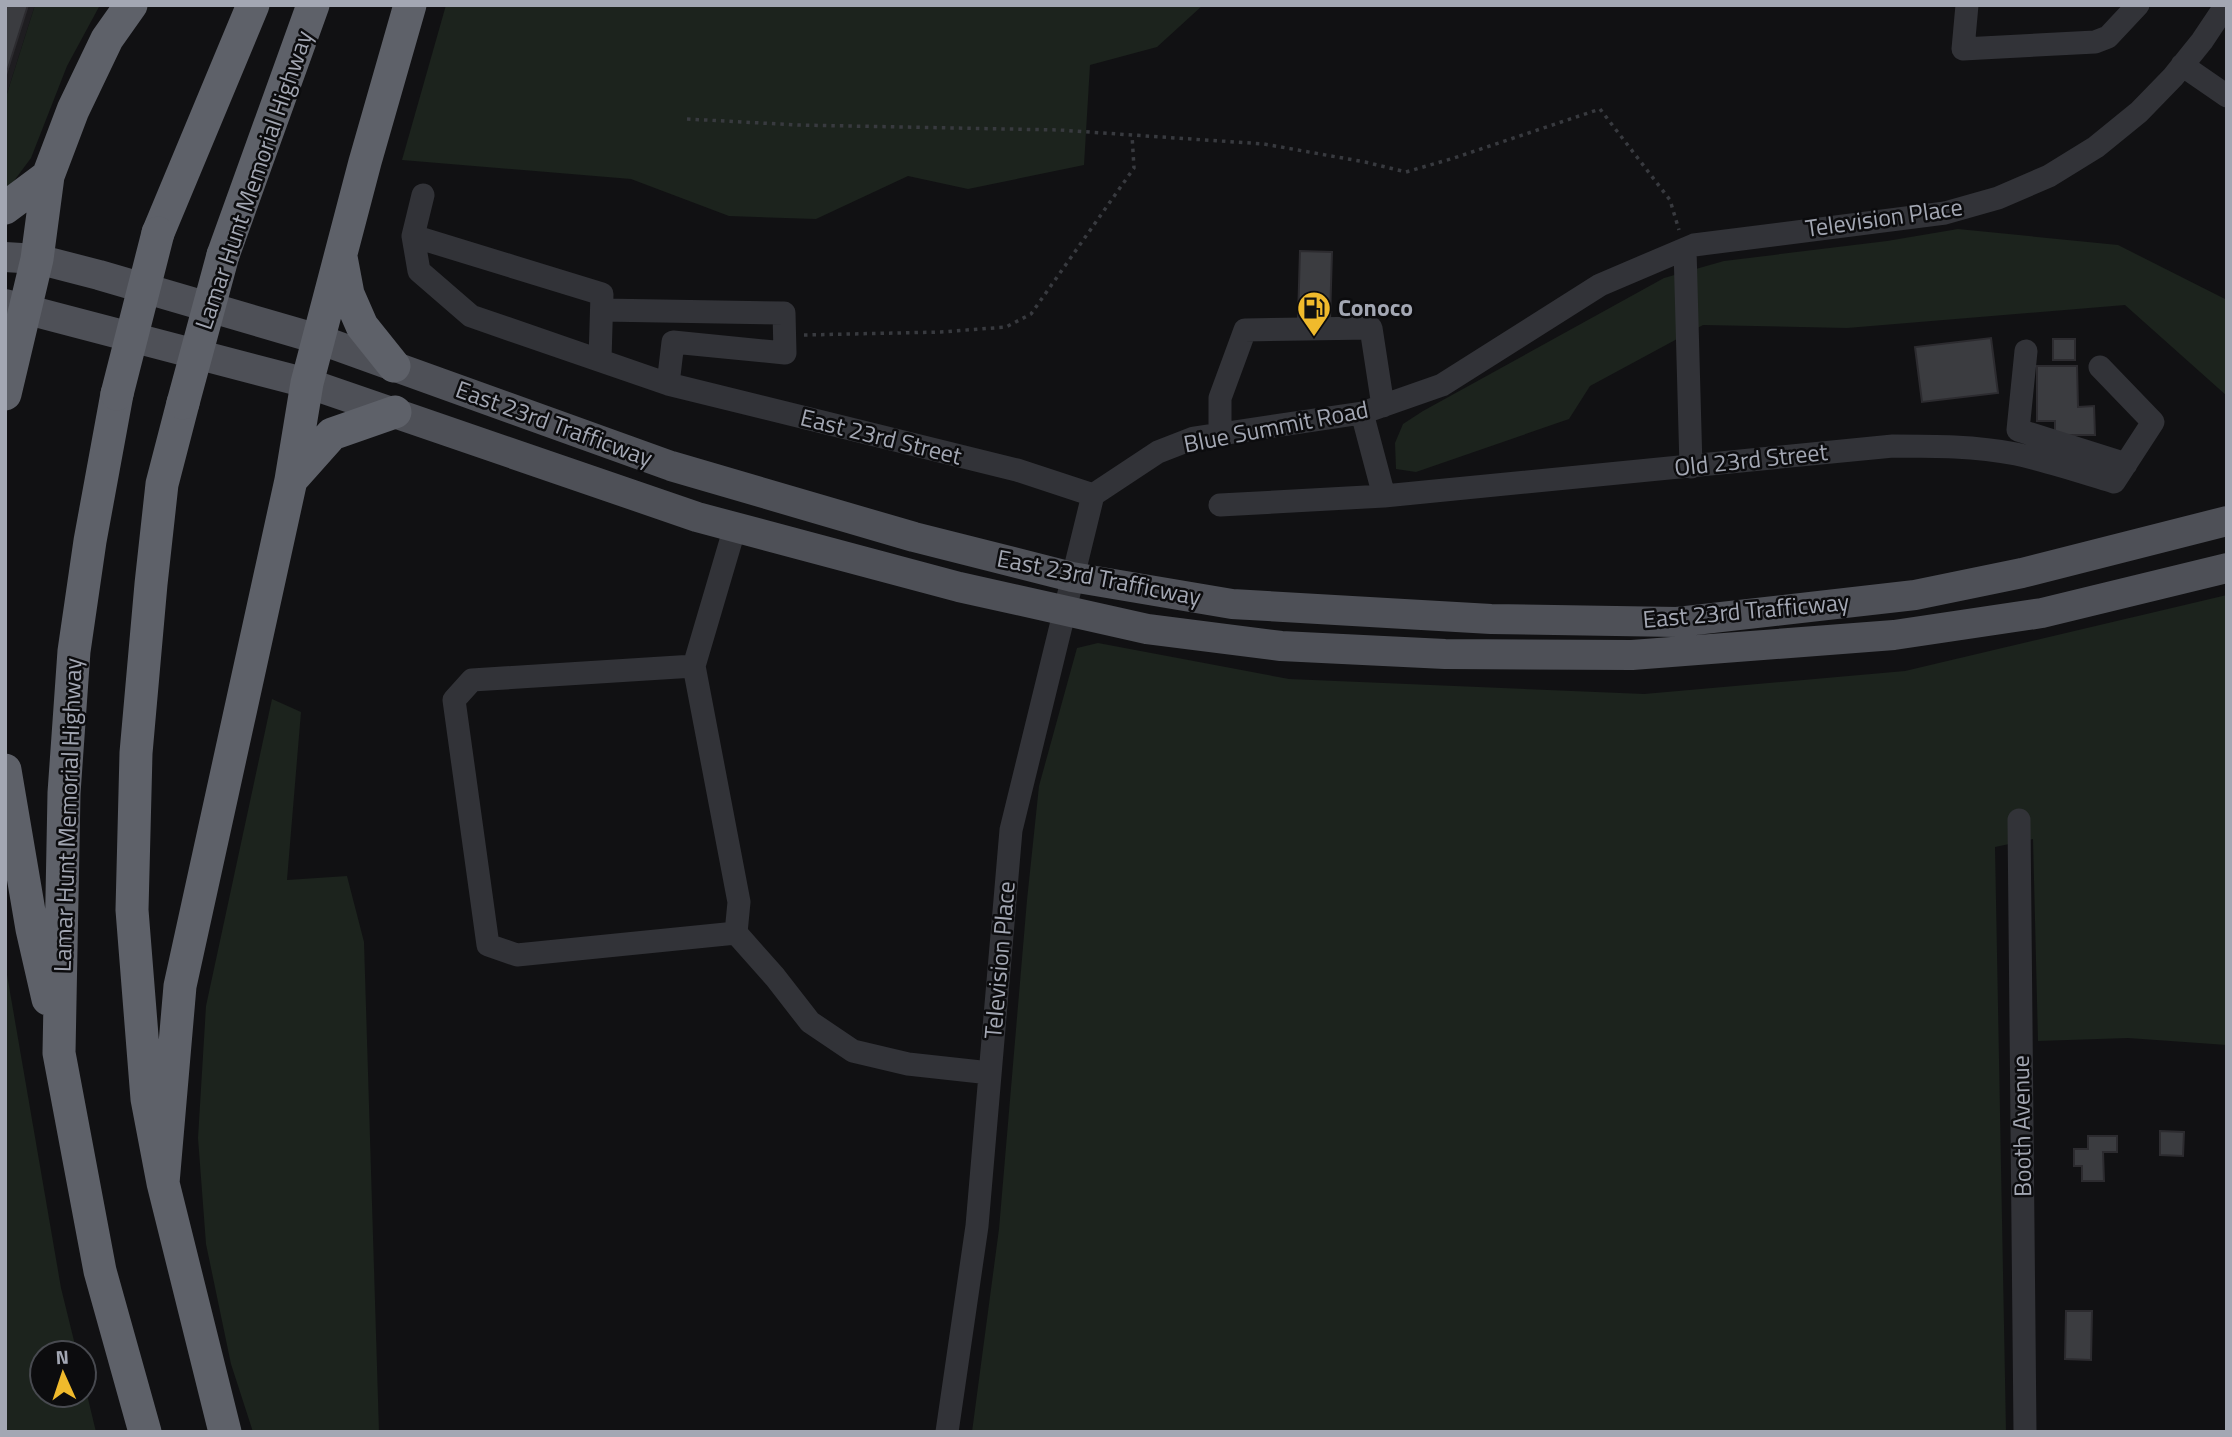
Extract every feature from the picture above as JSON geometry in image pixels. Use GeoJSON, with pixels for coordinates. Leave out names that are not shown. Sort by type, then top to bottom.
{"type":"FeatureCollection","features":[{"type":"Feature","properties":{"kind":"highway"},"geometry":{"type":"LineString","coordinates":[[5,394],[21,258],[73,110],[107,39],[131,5]]}},
{"type":"Feature","properties":{"kind":"highway","name":"Lamar Hunt Memorial Highway"},"geometry":{"type":"LineString","coordinates":[[145,1432],[100,1271],[59,1053],[64,793],[74,651],[90,541],[117,394],[158,233],[253,5]]}},
{"type":"Feature","properties":{"kind":"highway","name":"Lamar Hunt Memorial Highway"},"geometry":{"type":"LineString","coordinates":[[225,1432],[163,1183],[147,1099],[132,910],[136,752],[162,484],[223,255],[313,5]]}},
{"type":"Feature","properties":{"kind":"highway"},"geometry":{"type":"LineString","coordinates":[[163,1183],[180,986],[291,480],[307,383],[410,5]]}},
{"type":"Feature","properties":{"kind":"highway"},"geometry":{"type":"LineString","coordinates":[[5,208],[48,176]]}},
{"type":"Feature","properties":{"kind":"highway"},"geometry":{"type":"LineString","coordinates":[[340,255],[348,294],[362,326],[394,366]]}},
{"type":"Feature","properties":{"kind":"highway"},"geometry":{"type":"LineString","coordinates":[[291,480],[332,434],[395,412]]}},
{"type":"Feature","properties":{"kind":"highway"},"geometry":{"type":"LineString","coordinates":[[5,770],[32,929],[59,1053]]}},
{"type":"Feature","properties":{"kind":"main road","name":"East 23rd Trafficway"},"geometry":{"type":"LineString","coordinates":[[21,258],[318,339],[670,466],[914,537],[1072,577],[1232,604],[1491,619],[1677,622],[1915,595],[2022,573],[2227,521]]}},
{"type":"Feature","properties":{"kind":"main road","name":"East 23rd Trafficway"},"geometry":{"type":"LineString","coordinates":[[15,306],[307,383],[735,527],[1065,612],[1147,629],[1281,646],[1445,654],[1632,655],[1894,635],[2042,613],[2227,568]]}},
{"type":"Feature","properties":{"kind":"street"},"geometry":{"type":"LineString","coordinates":[[1967,5],[1963,49],[2095,43],[2108,37],[2138,5]]}},
{"type":"Feature","properties":{"kind":"street","name":"Television Place"},"geometry":{"type":"LineString","coordinates":[[1685,249],[1694,245],[1764,235],[1945,213],[1998,198],[2049,176],[2096,147],[2139,112],[2202,41],[2226,5]]}},
{"type":"Feature","properties":{"kind":"street"},"geometry":{"type":"LineString","coordinates":[[2182,65],[2227,96]]}},
{"type":"Feature","properties":{"kind":"street"},"geometry":{"type":"LineString","coordinates":[[423,195],[412,236],[602,294],[600,359]]}},
{"type":"Feature","properties":{"kind":"street","name":"East 23rd Street"},"geometry":{"type":"LineString","coordinates":[[412,236],[419,271],[471,316],[668,384],[1017,470],[1093,495]]}},
{"type":"Feature","properties":{"kind":"street"},"geometry":{"type":"LineString","coordinates":[[1685,249],[1691,467]]}},
{"type":"Feature","properties":{"kind":"street","name":"Blue Summit Road"},"geometry":{"type":"LineString","coordinates":[[1093,495],[1158,452],[1194,438],[1373,410],[1442,385],[1600,285],[1685,249]]}},
{"type":"Feature","properties":{"kind":"street"},"geometry":{"type":"LineString","coordinates":[[602,310],[784,313],[785,353],[673,342],[668,384]]}},
{"type":"Feature","properties":{"kind":"street"},"geometry":{"type":"LineString","coordinates":[[1220,433],[1220,398],[1245,330],[1371,328],[1373,410],[1384,496],[1220,505]]}},
{"type":"Feature","properties":{"kind":"street"},"geometry":{"type":"LineString","coordinates":[[2026,351],[2018,430],[2120,473],[2153,422],[2100,367]]}},
{"type":"Feature","properties":{"kind":"street","name":"Old 23rd Street"},"geometry":{"type":"LineString","coordinates":[[1384,496],[1859,449],[1933,446],[2015,454],[2120,473]]}},
{"type":"Feature","properties":{"kind":"street","name":"Television Place"},"geometry":{"type":"LineString","coordinates":[[947,1432],[977,1226],[1011,830],[1093,495]]}},
{"type":"Feature","properties":{"kind":"street"},"geometry":{"type":"LineString","coordinates":[[735,527],[694,666],[739,902],[736,933],[810,1022],[853,1051],[908,1064],[990,1073]]}},
{"type":"Feature","properties":{"kind":"street"},"geometry":{"type":"LineString","coordinates":[[694,666],[472,680],[454,700],[488,945],[517,955],[736,933]]}},
{"type":"Feature","properties":{"kind":"street","name":"Booth Avenue"},"geometry":{"type":"LineString","coordinates":[[2019,820],[2025,1432]]}},
{"type":"Feature","properties":{"kind":"path"},"geometry":{"type":"LineString","coordinates":[[687,119],[798,125],[1059,130],[1264,144],[1406,172],[1454,159],[1600,109],[1670,200],[1685,249]]}},
{"type":"Feature","properties":{"kind":"path"},"geometry":{"type":"LineString","coordinates":[[784,336],[941,332],[1006,327],[1031,314],[1134,168],[1132,135]]}},
{"type":"Feature","properties":{"kind":"shaded area"},"geometry":{"type":"Polygon","coordinates":[[[5,5],[35,5],[5,100],[5,5]]]}},
{"type":"Feature","properties":{"kind":"shaded area"},"geometry":{"type":"Polygon","coordinates":[[[35,5],[100,5],[67,66],[31,158],[5,193],[5,100],[35,5]]]}},
{"type":"Feature","properties":{"kind":"shaded area"},"geometry":{"type":"Polygon","coordinates":[[[446,5],[1203,5],[1157,47],[1090,65],[1084,165],[968,189],[908,176],[816,219],[729,216],[631,179],[402,160],[446,5]]]}},
{"type":"Feature","properties":{"kind":"shaded area"},"geometry":{"type":"Polygon","coordinates":[[[1958,229],[2118,245],[2227,300],[2227,396],[2125,305],[1847,328],[1703,325],[1590,386],[1569,419],[1416,472],[1396,469],[1395,443],[1403,424],[1664,278],[1724,261],[1887,241],[1958,229]]]}},
{"type":"Feature","properties":{"kind":"shaded area"},"geometry":{"type":"Polygon","coordinates":[[[2227,595],[2227,1045],[2128,1038],[2038,1041],[2033,839],[1995,847],[2006,1432],[972,1432],[999,1229],[1039,786],[1077,648],[1098,643],[1289,679],[1644,694],[1905,671],[2227,595]]]}},
{"type":"Feature","properties":{"kind":"shaded area"},"geometry":{"type":"Polygon","coordinates":[[[272,699],[301,712],[287,880],[347,876],[364,942],[379,1432],[253,1432],[231,1364],[206,1244],[198,1138],[206,1006],[272,699]]]}},
{"type":"Feature","properties":{"kind":"shaded area"},"geometry":{"type":"Polygon","coordinates":[[[5,963],[61,1288],[74,1339],[28,1339],[28,1409],[90,1409],[96,1432],[5,1432],[5,963]]]}},
{"type":"Feature","properties":{"kind":"building"},"geometry":{"type":"Polygon","coordinates":[[[5,5],[28,5],[5,78],[5,5]]]}},
{"type":"Feature","properties":{"kind":"building"},"geometry":{"type":"Polygon","coordinates":[[[1300,251],[1332,252],[1330,319],[1298,318],[1300,251]]]}},
{"type":"Feature","properties":{"kind":"building"},"geometry":{"type":"Polygon","coordinates":[[[1991,338],[1998,393],[1922,402],[1915,347],[1991,338]]]}},
{"type":"Feature","properties":{"kind":"building"},"geometry":{"type":"Polygon","coordinates":[[[2053,339],[2075,339],[2075,360],[2053,360],[2053,339]]]}},
{"type":"Feature","properties":{"kind":"building"},"geometry":{"type":"Polygon","coordinates":[[[2037,366],[2077,366],[2078,407],[2094,406],[2095,435],[2055,435],[2055,421],[2037,421],[2037,366]]]}},
{"type":"Feature","properties":{"kind":"building"},"geometry":{"type":"Polygon","coordinates":[[[2160,1131],[2184,1132],[2183,1156],[2160,1155],[2160,1131]]]}},
{"type":"Feature","properties":{"kind":"building"},"geometry":{"type":"Polygon","coordinates":[[[2088,1136],[2117,1136],[2117,1152],[2103,1152],[2104,1181],[2082,1181],[2082,1166],[2074,1166],[2074,1149],[2088,1149],[2088,1136]]]}},
{"type":"Feature","properties":{"kind":"building"},"geometry":{"type":"Polygon","coordinates":[[[2066,1311],[2092,1311],[2091,1360],[2065,1359],[2066,1311]]]}},
{"type":"Feature","properties":{"kind":"place","name":"Conoco"},"geometry":{"type":"Point","coordinates":[1314,338]}}]}
